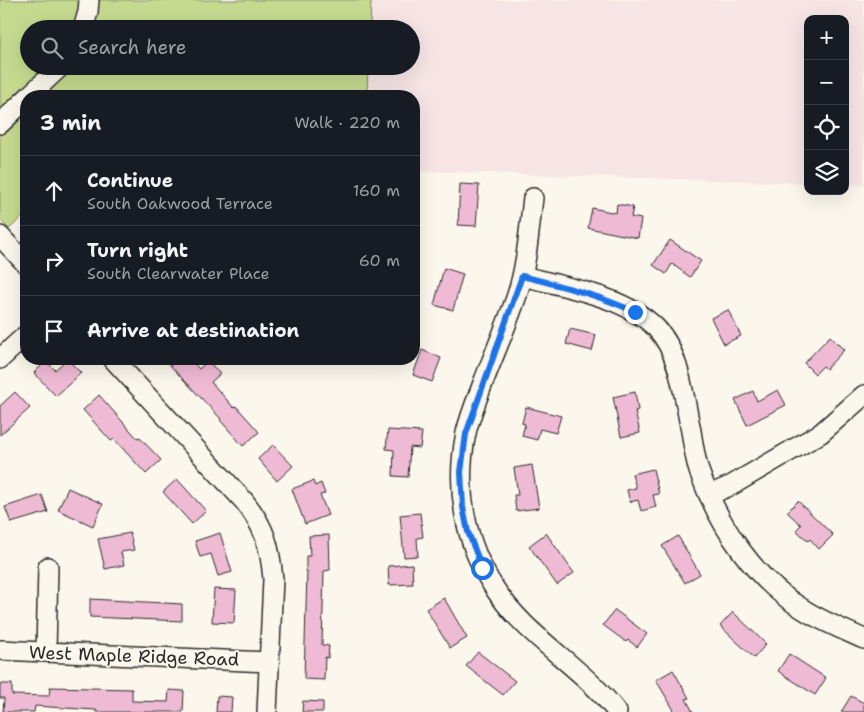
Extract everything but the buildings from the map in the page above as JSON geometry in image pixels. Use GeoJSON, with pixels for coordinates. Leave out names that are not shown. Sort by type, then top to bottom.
{"type":"FeatureCollection","features":[{"type":"Feature","properties":{"kind":"street"},"geometry":{"type":"LineString","coordinates":[[85,20],[89,0]]}},
{"type":"Feature","properties":{"kind":"street"},"geometry":{"type":"LineString","coordinates":[[36,90],[52,75]]}},
{"type":"Feature","properties":{"kind":"street"},"geometry":{"type":"LineString","coordinates":[[0,124],[20,105]]}},
{"type":"Feature","properties":{"kind":"street"},"geometry":{"type":"LineString","coordinates":[[533,198],[522,276],[466,434],[461,482],[468,532],[482,568],[507,605],[525,625],[595,686],[617,712]]}},
{"type":"Feature","properties":{"kind":"street"},"geometry":{"type":"LineString","coordinates":[[0,236],[20,258]]}},
{"type":"Feature","properties":{"kind":"street"},"geometry":{"type":"LineString","coordinates":[[522,276],[614,302],[635,312],[656,328],[669,348],[679,373],[696,461],[710,495],[734,540],[758,572],[779,592],[805,611],[864,639]]}},
{"type":"Feature","properties":{"kind":"street"},"geometry":{"type":"LineString","coordinates":[[0,360],[20,341]]}},
{"type":"Feature","properties":{"kind":"street"},"geometry":{"type":"LineString","coordinates":[[119,365],[244,501],[262,526],[268,543],[273,579],[267,712]]}},
{"type":"Feature","properties":{"kind":"street"},"geometry":{"type":"LineString","coordinates":[[710,495],[794,451],[821,433],[864,394]]}},
{"type":"Feature","properties":{"kind":"street"},"geometry":{"type":"LineString","coordinates":[[46,652],[48,567]]}},
{"type":"Feature","properties":{"kind":"street","name":"West Maple Ridge Road"},"geometry":{"type":"LineString","coordinates":[[0,650],[269,662]]}},
{"type":"Feature","properties":{"kind":"shaded area"},"geometry":{"type":"Polygon","coordinates":[[[371,0],[864,0],[864,185],[849,184],[849,15],[804,15],[804,183],[420,171],[420,90],[367,90],[368,75],[420,75],[420,20],[370,20],[371,0]]]}},
{"type":"Feature","properties":{"kind":"green space"},"geometry":{"type":"Polygon","coordinates":[[[0,0],[371,0],[370,20],[20,20],[20,75],[368,75],[367,90],[20,90],[20,219],[9,229],[0,220],[0,0]]]}},
{"type":"Feature","properties":{"kind":"route"},"geometry":{"type":"LineString","coordinates":[[482,568],[468,532],[463,507],[461,472],[466,434],[477,398],[517,295],[522,276],[594,295],[635,312]]}}]}
